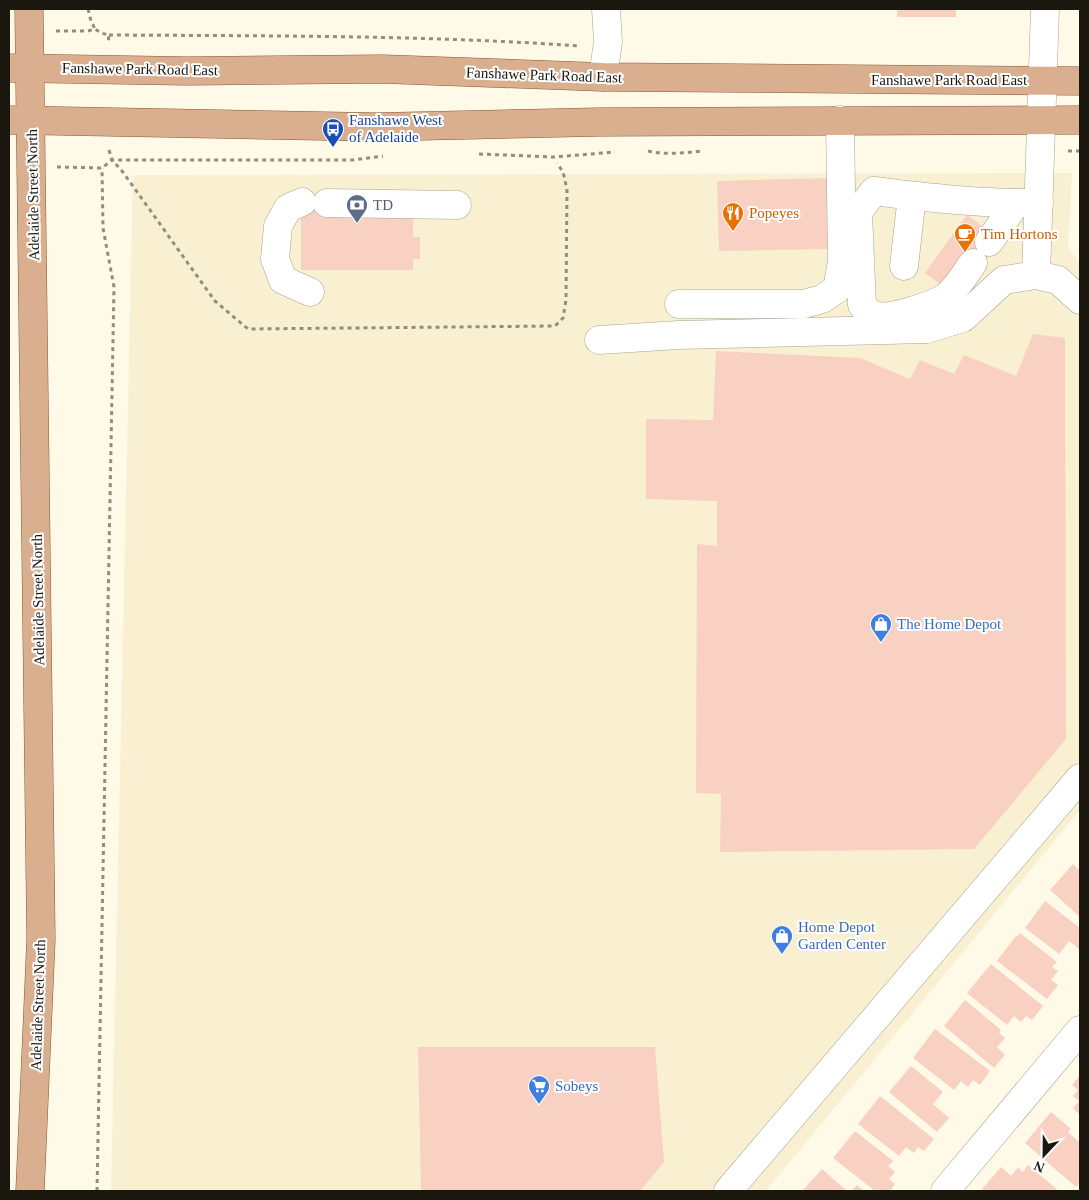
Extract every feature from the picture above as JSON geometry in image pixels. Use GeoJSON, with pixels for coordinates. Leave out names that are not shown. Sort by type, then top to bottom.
{"type":"FeatureCollection","features":[{"type":"Feature","properties":{"kind":"main road","name":"Adelaide Street North"},"geometry":{"type":"LineString","coordinates":[[30,9],[20,68],[20,120],[41,939],[30,1191]]}},
{"type":"Feature","properties":{"kind":"main road","name":"Fanshawe Park Road East"},"geometry":{"type":"LineString","coordinates":[[20,68],[187,71],[382,69],[603,78],[1080,81]]}},
{"type":"Feature","properties":{"kind":"main road"},"geometry":{"type":"LineString","coordinates":[[20,120],[376,127],[598,122],[1080,120]]}},
{"type":"Feature","properties":{"kind":"street"},"geometry":{"type":"LineString","coordinates":[[603,78],[607,48],[606,9]]}},
{"type":"Feature","properties":{"kind":"street"},"geometry":{"type":"LineString","coordinates":[[1036,275],[1027,203],[1042,119],[1045,9]]}},
{"type":"Feature","properties":{"kind":"street"},"geometry":{"type":"LineString","coordinates":[[679,304],[804,304],[822,299],[837,289],[842,262],[840,120]]}},
{"type":"Feature","properties":{"kind":"street"},"geometry":{"type":"LineString","coordinates":[[973,263],[946,297],[901,315],[878,316],[868,312],[862,305],[858,212],[874,191],[912,196],[1027,203]]}},
{"type":"Feature","properties":{"kind":"street"},"geometry":{"type":"LineString","coordinates":[[904,266],[912,196]]}},
{"type":"Feature","properties":{"kind":"street"},"geometry":{"type":"LineString","coordinates":[[310,292],[283,280],[275,259],[278,226],[288,208],[314,203],[457,205]]}},
{"type":"Feature","properties":{"kind":"street"},"geometry":{"type":"LineString","coordinates":[[988,242],[1027,203]]}},
{"type":"Feature","properties":{"kind":"street"},"geometry":{"type":"LineString","coordinates":[[599,340],[679,335],[927,329],[963,318],[1004,280],[1036,275],[1058,280],[1080,300]]}},
{"type":"Feature","properties":{"kind":"street"},"geometry":{"type":"LineString","coordinates":[[728,1191],[1080,778]]}},
{"type":"Feature","properties":{"kind":"street"},"geometry":{"type":"LineString","coordinates":[[945,1191],[1080,1030]]}},
{"type":"Feature","properties":{"kind":"path"},"geometry":{"type":"LineString","coordinates":[[88,9],[95,29],[100,33],[109,35],[384,37],[495,40],[607,48]]}},
{"type":"Feature","properties":{"kind":"path"},"geometry":{"type":"LineString","coordinates":[[88,31],[95,29]]}},
{"type":"Feature","properties":{"kind":"path"},"geometry":{"type":"LineString","coordinates":[[108,44],[109,35]]}},
{"type":"Feature","properties":{"kind":"path"},"geometry":{"type":"LineString","coordinates":[[108,146],[112,160],[122,171],[215,300],[248,329],[555,326],[563,318],[566,300],[567,189],[563,172],[557,163]]}},
{"type":"Feature","properties":{"kind":"path"},"geometry":{"type":"LineString","coordinates":[[554,157],[616,152]]}},
{"type":"Feature","properties":{"kind":"path"},"geometry":{"type":"LineString","coordinates":[[87,167],[102,168],[112,160],[353,160]]}},
{"type":"Feature","properties":{"kind":"path"},"geometry":{"type":"LineString","coordinates":[[97,1191],[114,287],[103,228],[102,168]]}},
{"type":"Feature","properties":{"kind":"shaded area"},"geometry":{"type":"Polygon","coordinates":[[[1072,173],[1068,249],[1080,262],[1080,810],[766,1191],[111,1191],[133,175],[1072,173]]]}},
{"type":"Feature","properties":{"kind":"building"},"geometry":{"type":"Polygon","coordinates":[[[897,9],[956,9],[956,17],[897,17],[897,9]]]}},
{"type":"Feature","properties":{"kind":"building"},"geometry":{"type":"Polygon","coordinates":[[[829,178],[831,249],[719,251],[717,181],[829,178]]]}},
{"type":"Feature","properties":{"kind":"building","name":"TD"},"geometry":{"type":"Polygon","coordinates":[[[306,201],[413,211],[413,237],[420,237],[420,259],[413,259],[413,270],[301,270],[301,207],[306,201]]]}},
{"type":"Feature","properties":{"kind":"building","name":"Tim Hortons"},"geometry":{"type":"Polygon","coordinates":[[[967,215],[988,230],[996,247],[980,268],[947,289],[925,273],[967,215]]]}},
{"type":"Feature","properties":{"kind":"building","name":"The Home Depot"},"geometry":{"type":"Polygon","coordinates":[[[1033,334],[1065,338],[1066,739],[974,849],[720,852],[721,794],[696,793],[697,544],[717,546],[717,501],[646,499],[646,419],[713,420],[716,351],[860,358],[910,379],[920,360],[954,374],[964,355],[1016,376],[1033,334]]]}},
{"type":"Feature","properties":{"kind":"building"},"geometry":{"type":"Polygon","coordinates":[[[1073,864],[1080,871],[1080,917],[1050,890],[1073,864]]]}},
{"type":"Feature","properties":{"kind":"building"},"geometry":{"type":"Polygon","coordinates":[[[1045,901],[1080,928],[1080,950],[1069,941],[1059,954],[1025,928],[1045,901]]]}},
{"type":"Feature","properties":{"kind":"building"},"geometry":{"type":"Polygon","coordinates":[[[1020,933],[1057,962],[1052,967],[1058,971],[1051,980],[1058,985],[1047,999],[997,961],[1020,933]]]}},
{"type":"Feature","properties":{"kind":"building"},"geometry":{"type":"Polygon","coordinates":[[[991,964],[1043,1006],[1032,1020],[1026,1016],[1021,1022],[1014,1016],[1007,1025],[967,993],[991,964]]]}},
{"type":"Feature","properties":{"kind":"building"},"geometry":{"type":"Polygon","coordinates":[[[965,1000],[1001,1030],[999,1033],[1005,1038],[997,1047],[1005,1055],[994,1068],[944,1026],[965,1000]]]}},
{"type":"Feature","properties":{"kind":"building"},"geometry":{"type":"Polygon","coordinates":[[[935,1029],[990,1071],[980,1085],[973,1080],[968,1087],[961,1081],[954,1090],[913,1058],[935,1029]]]}},
{"type":"Feature","properties":{"kind":"building","name":"Sobeys"},"geometry":{"type":"Polygon","coordinates":[[[418,1047],[655,1047],[664,1162],[640,1191],[421,1191],[418,1047]]]}},
{"type":"Feature","properties":{"kind":"building"},"geometry":{"type":"Polygon","coordinates":[[[911,1066],[943,1092],[933,1104],[949,1118],[937,1132],[889,1092],[911,1066]]]}},
{"type":"Feature","properties":{"kind":"building"},"geometry":{"type":"Polygon","coordinates":[[[1080,1075],[1080,1115],[1073,1108],[1079,1101],[1073,1096],[1078,1090],[1072,1085],[1080,1075]]]}},
{"type":"Feature","properties":{"kind":"building"},"geometry":{"type":"Polygon","coordinates":[[[880,1096],[934,1139],[924,1151],[918,1147],[914,1153],[906,1147],[899,1156],[858,1124],[880,1096]]]}},
{"type":"Feature","properties":{"kind":"building"},"geometry":{"type":"Polygon","coordinates":[[[1051,1112],[1071,1129],[1068,1132],[1080,1143],[1080,1183],[1076,1187],[1025,1143],[1051,1112]]]}},
{"type":"Feature","properties":{"kind":"building"},"geometry":{"type":"Polygon","coordinates":[[[855,1131],[893,1161],[888,1166],[895,1172],[889,1179],[895,1184],[890,1191],[875,1191],[833,1158],[855,1131]]]}},
{"type":"Feature","properties":{"kind":"building"},"geometry":{"type":"Polygon","coordinates":[[[1028,1165],[1059,1191],[985,1191],[982,1189],[1001,1167],[1011,1176],[1018,1167],[1023,1172],[1028,1165]]]}},
{"type":"Feature","properties":{"kind":"building"},"geometry":{"type":"Polygon","coordinates":[[[822,1169],[847,1191],[802,1191],[822,1169]]]}},
{"type":"Feature","properties":{"kind":"building"},"geometry":{"type":"Polygon","coordinates":[[[857,1185],[864,1191],[851,1191],[857,1185]]]}},
{"type":"Feature","properties":{"kind":"place","name":"Fanshawe West of Adelaide"},"geometry":{"type":"Point","coordinates":[333,148]}},
{"type":"Feature","properties":{"kind":"place","name":"TD"},"geometry":{"type":"Point","coordinates":[357,224]}},
{"type":"Feature","properties":{"kind":"place","name":"Popeyes"},"geometry":{"type":"Point","coordinates":[733,232]}},
{"type":"Feature","properties":{"kind":"place","name":"Tim Hortons"},"geometry":{"type":"Point","coordinates":[965,253]}},
{"type":"Feature","properties":{"kind":"place","name":"The Home Depot"},"geometry":{"type":"Point","coordinates":[881,643]}},
{"type":"Feature","properties":{"kind":"place","name":"Home Depot Garden Center"},"geometry":{"type":"Point","coordinates":[782,955]}},
{"type":"Feature","properties":{"kind":"place","name":"Sobeys"},"geometry":{"type":"Point","coordinates":[539,1105]}}]}
